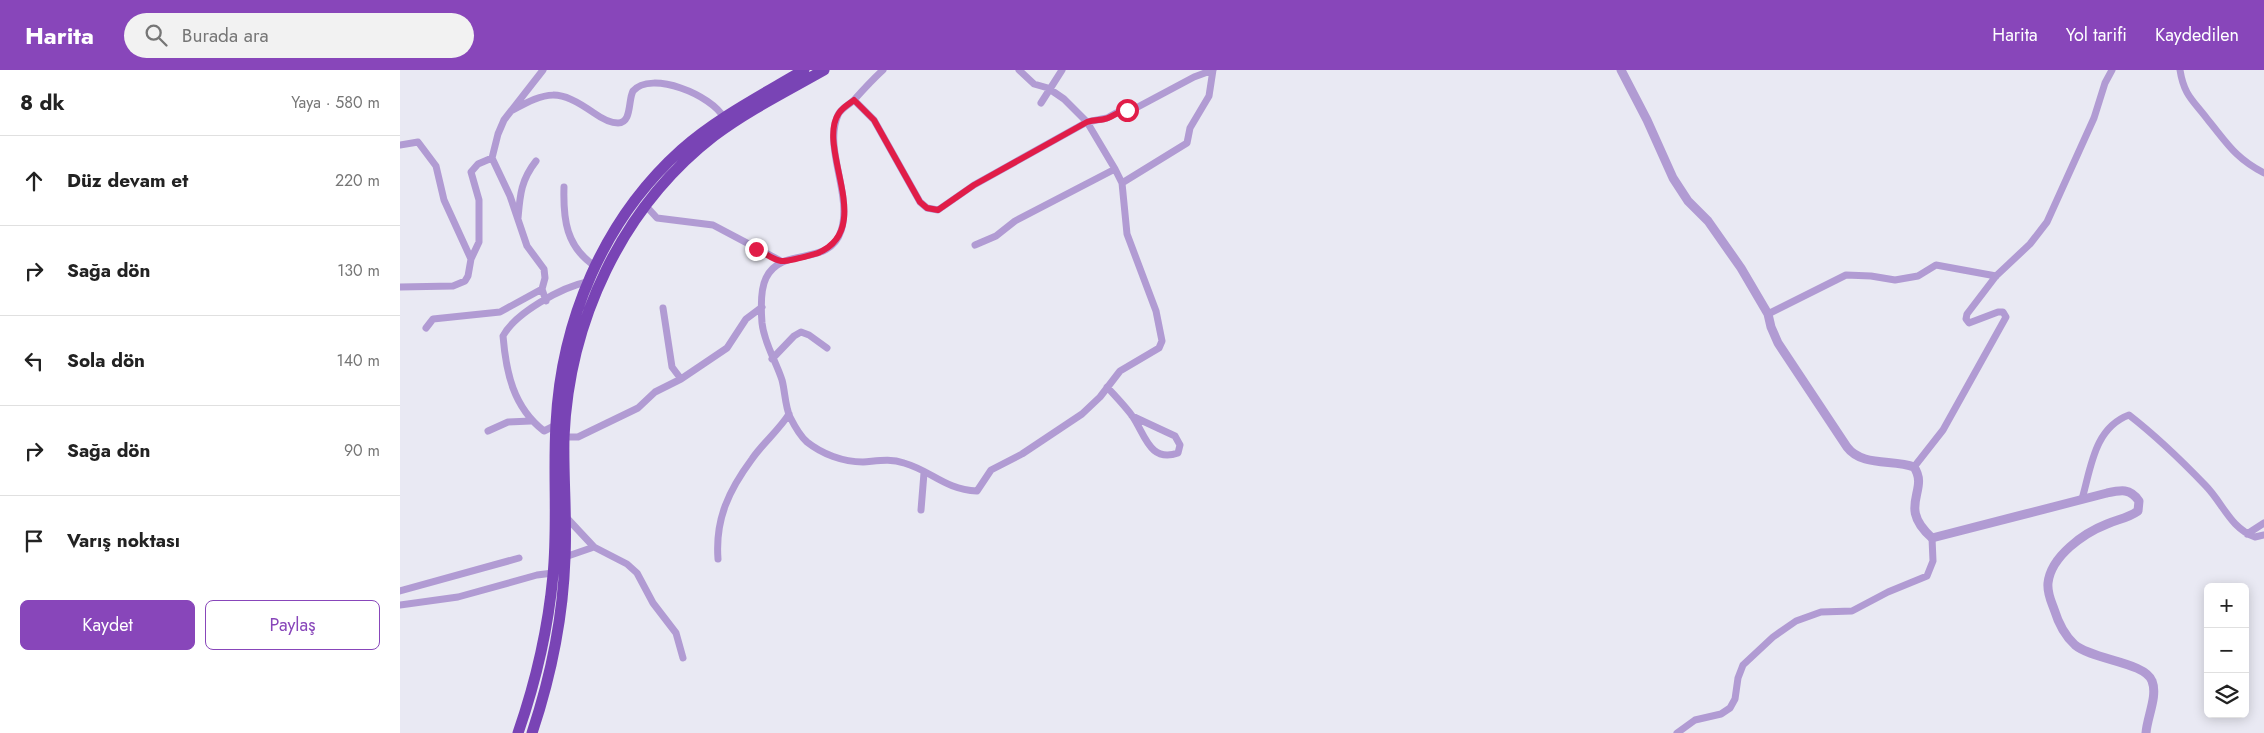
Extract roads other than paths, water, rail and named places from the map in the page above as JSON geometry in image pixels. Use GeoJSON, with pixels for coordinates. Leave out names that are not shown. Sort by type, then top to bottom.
{"type":"FeatureCollection","features":[{"type":"Feature","properties":{"kind":"highway"},"geometry":{"type":"LineString","coordinates":[[518,733],[538,668],[548,625],[554,573],[556,425],[559,380],[567,339],[587,282],[624,215],[660,170],[682,150],[724,118],[804,70]]}},
{"type":"Feature","properties":{"kind":"highway"},"geometry":{"type":"LineString","coordinates":[[532,733],[552,666],[560,615],[565,557],[564,437],[570,381],[586,314],[606,268],[646,206],[688,158],[715,136],[824,70]]}},
{"type":"Feature","properties":{"kind":"street"},"geometry":{"type":"LineString","coordinates":[[543,70],[511,111],[498,134],[492,158],[510,196],[527,246],[544,269],[545,278],[542,289],[546,301]]}},
{"type":"Feature","properties":{"kind":"street"},"geometry":{"type":"LineString","coordinates":[[883,70],[838,114],[835,130],[844,216],[840,235],[830,247],[809,256],[781,261],[774,265],[765,280],[762,324],[772,359],[781,377],[789,414],[805,441],[837,458],[854,462],[894,460],[914,466],[943,484],[962,490],[977,491],[990,470],[1022,454],[1082,414],[1095,403],[1120,371],[1159,348],[1162,341],[1156,311],[1127,234],[1122,183],[1087,122],[1064,98],[1048,88],[1034,84],[1019,70]]}},
{"type":"Feature","properties":{"kind":"street"},"geometry":{"type":"LineString","coordinates":[[1040,103],[1048,88],[1062,70]]}},
{"type":"Feature","properties":{"kind":"street"},"geometry":{"type":"LineString","coordinates":[[854,100],[878,126],[920,202],[932,210],[938,210],[974,185],[1087,122],[1097,118],[1107,118],[1116,112],[1134,109],[1194,77],[1213,70]]}},
{"type":"Feature","properties":{"kind":"street"},"geometry":{"type":"LineString","coordinates":[[1122,183],[1187,143],[1190,128],[1208,96],[1213,70]]}},
{"type":"Feature","properties":{"kind":"street"},"geometry":{"type":"LineString","coordinates":[[1621,70],[1680,190],[1708,221],[1737,262],[1768,314],[1770,327],[1778,343],[1852,454],[1872,460],[1903,462],[1914,466],[1919,479],[1915,496],[1915,517],[1920,527],[1932,538],[1933,561],[1927,576],[1888,592],[1852,611],[1821,612],[1796,621],[1773,637],[1743,665],[1738,678],[1735,699],[1730,708],[1721,714],[1695,720],[1677,733]]}},
{"type":"Feature","properties":{"kind":"street"},"geometry":{"type":"LineString","coordinates":[[1914,466],[1943,430],[1960,397],[2005,322],[2006,317],[2003,312],[1998,312],[1969,323],[1966,320],[1969,310],[1996,276],[2030,244],[2046,222],[2094,118],[2105,83],[2112,70]]}},
{"type":"Feature","properties":{"kind":"street"},"geometry":{"type":"LineString","coordinates":[[2180,70],[2183,86],[2190,100],[2208,119],[2232,152],[2264,173]]}},
{"type":"Feature","properties":{"kind":"street"},"geometry":{"type":"LineString","coordinates":[[511,111],[541,95],[551,94],[574,100],[599,117],[619,123],[625,122],[628,117],[632,92],[638,84],[645,79],[664,77],[706,98],[716,106],[724,118]]}},
{"type":"Feature","properties":{"kind":"street"},"geometry":{"type":"LineString","coordinates":[[400,144],[418,142],[433,160],[444,200],[460,230],[471,260]]}},
{"type":"Feature","properties":{"kind":"street"},"geometry":{"type":"LineString","coordinates":[[400,287],[453,286],[464,281],[468,276],[471,260],[479,242],[478,200],[471,172],[478,164],[492,158]]}},
{"type":"Feature","properties":{"kind":"street"},"geometry":{"type":"LineString","coordinates":[[518,223],[520,193],[524,177],[536,161]]}},
{"type":"Feature","properties":{"kind":"street"},"geometry":{"type":"LineString","coordinates":[[976,245],[996,236],[1015,221],[1114,169]]}},
{"type":"Feature","properties":{"kind":"street"},"geometry":{"type":"LineString","coordinates":[[564,187],[564,212],[568,235],[585,259],[595,266]]}},
{"type":"Feature","properties":{"kind":"street"},"geometry":{"type":"LineString","coordinates":[[646,206],[657,218],[714,225],[781,261]]}},
{"type":"Feature","properties":{"kind":"street"},"geometry":{"type":"LineString","coordinates":[[1768,314],[1846,275],[1871,276],[1895,280],[1918,276],[1936,265],[1996,276]]}},
{"type":"Feature","properties":{"kind":"street"},"geometry":{"type":"LineString","coordinates":[[556,425],[544,431],[530,421],[508,376],[503,336],[513,321],[565,289],[587,282]]}},
{"type":"Feature","properties":{"kind":"street"},"geometry":{"type":"LineString","coordinates":[[426,328],[434,319],[500,312],[542,289]]}},
{"type":"Feature","properties":{"kind":"street"},"geometry":{"type":"LineString","coordinates":[[564,437],[578,437],[638,408],[655,392],[700,368],[727,348],[746,319],[762,306]]}},
{"type":"Feature","properties":{"kind":"street"},"geometry":{"type":"LineString","coordinates":[[663,308],[672,367],[681,379]]}},
{"type":"Feature","properties":{"kind":"street"},"geometry":{"type":"LineString","coordinates":[[772,359],[794,336],[801,332],[809,335],[826,348]]}},
{"type":"Feature","properties":{"kind":"street"},"geometry":{"type":"LineString","coordinates":[[1107,387],[1132,416],[1148,444],[1158,454],[1168,457],[1178,454],[1180,445],[1175,436],[1132,416]]}},
{"type":"Feature","properties":{"kind":"street"},"geometry":{"type":"LineString","coordinates":[[718,558],[718,528],[727,499],[753,458],[789,414]]}},
{"type":"Feature","properties":{"kind":"street"},"geometry":{"type":"LineString","coordinates":[[2082,499],[2091,455],[2108,429],[2128,415],[2157,437],[2207,486],[2228,517],[2246,534],[2255,537],[2264,535]]}},
{"type":"Feature","properties":{"kind":"street"},"geometry":{"type":"LineString","coordinates":[[488,431],[508,422],[530,421]]}},
{"type":"Feature","properties":{"kind":"street"},"geometry":{"type":"LineString","coordinates":[[921,510],[924,473]]}},
{"type":"Feature","properties":{"kind":"street"},"geometry":{"type":"LineString","coordinates":[[1932,538],[2082,499],[2123,490],[2133,493],[2139,501],[2138,511],[2127,518],[2108,523],[2090,532],[2068,549],[2054,566],[2048,582],[2048,593],[2057,618],[2074,644],[2095,656],[2133,666],[2145,672],[2152,679],[2154,688],[2146,733]]}},
{"type":"Feature","properties":{"kind":"street"},"geometry":{"type":"LineString","coordinates":[[565,516],[594,547],[628,564],[637,573],[653,603],[676,633],[683,658]]}},
{"type":"Feature","properties":{"kind":"street"},"geometry":{"type":"LineString","coordinates":[[2246,534],[2264,524]]}},
{"type":"Feature","properties":{"kind":"street"},"geometry":{"type":"LineString","coordinates":[[565,557],[594,547]]}},
{"type":"Feature","properties":{"kind":"street"},"geometry":{"type":"LineString","coordinates":[[400,591],[520,558]]}},
{"type":"Feature","properties":{"kind":"street"},"geometry":{"type":"LineString","coordinates":[[400,606],[458,597],[537,575],[554,573]]}}]}
